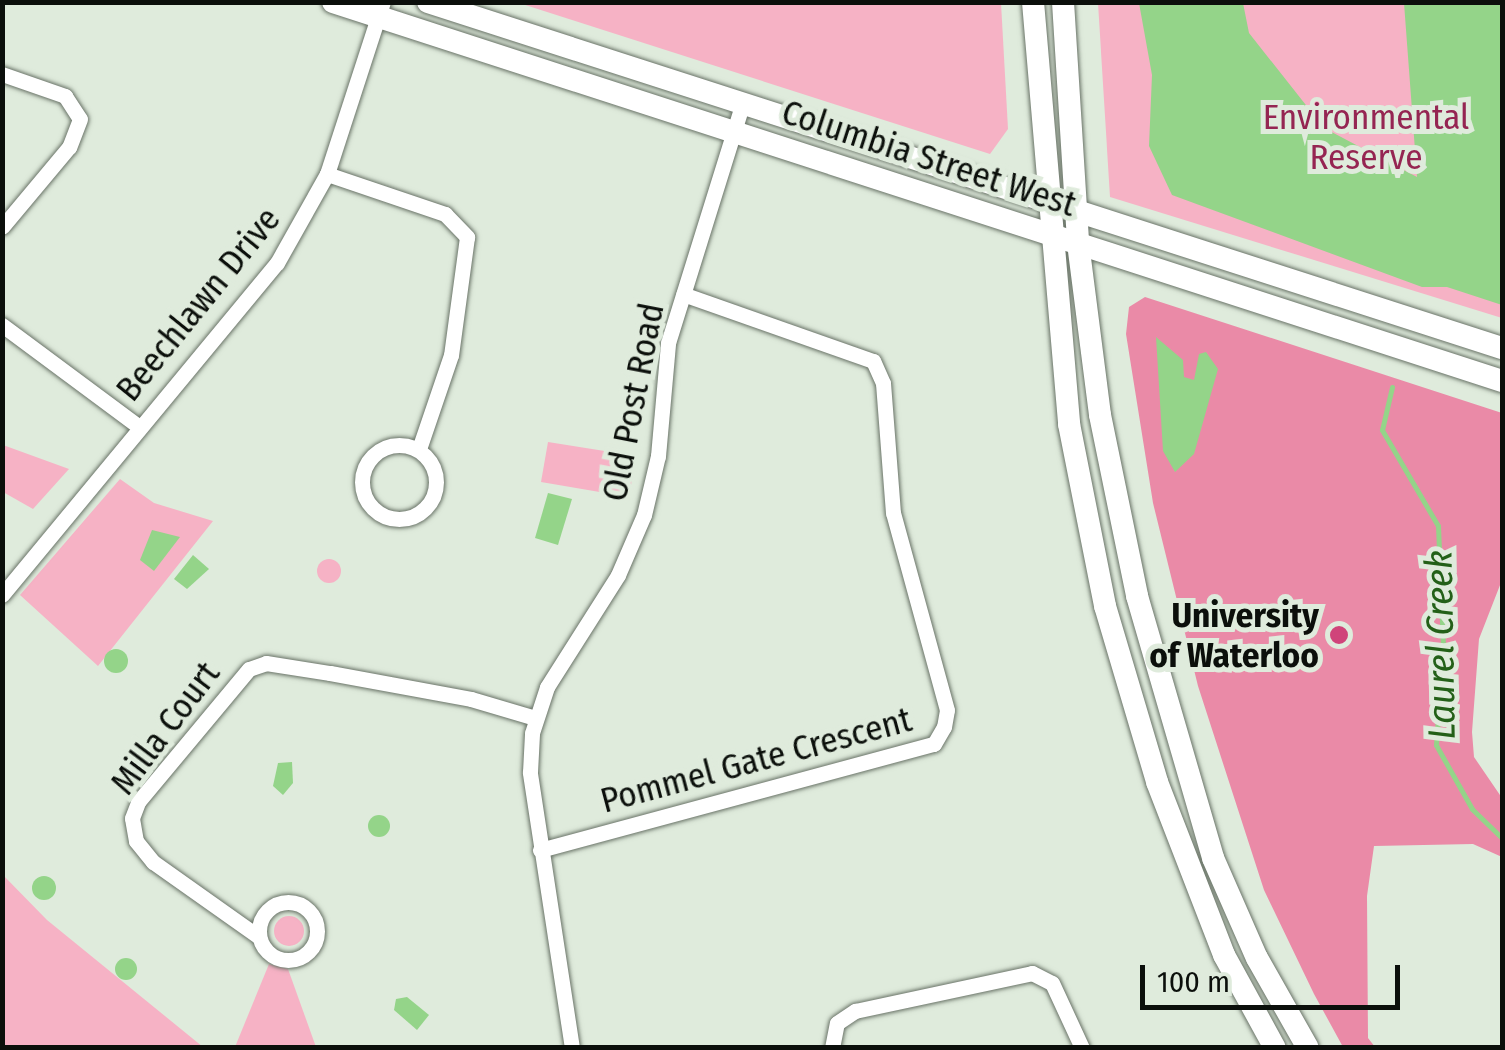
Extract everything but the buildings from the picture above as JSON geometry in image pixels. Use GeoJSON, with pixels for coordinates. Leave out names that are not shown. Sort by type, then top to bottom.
{"type":"FeatureCollection","features":[{"type":"Feature","properties":{"kind":"main road","name":"Columbia Street West"},"geometry":{"type":"LineString","coordinates":[[333,2],[380,9],[734,132],[1502,381]]}},
{"type":"Feature","properties":{"kind":"main road","name":"Columbia Street West"},"geometry":{"type":"LineString","coordinates":[[428,2],[1502,348]]}},
{"type":"Feature","properties":{"kind":"main road"},"geometry":{"type":"LineString","coordinates":[[1033,2],[1069,424],[1104,606],[1157,782],[1217,938],[1275,1048]]}},
{"type":"Feature","properties":{"kind":"main road"},"geometry":{"type":"LineString","coordinates":[[1063,2],[1078,243],[1100,416],[1126,549],[1185,774],[1258,958],[1308,1048]]}},
{"type":"Feature","properties":{"kind":"street","name":"Beechlawn Drive"},"geometry":{"type":"LineString","coordinates":[[2,595],[138,426],[277,263],[327,174],[380,9]]}},
{"type":"Feature","properties":{"kind":"street"},"geometry":{"type":"LineString","coordinates":[[2,74],[65,96],[80,119],[69,146],[2,226]]}},
{"type":"Feature","properties":{"kind":"street","name":"Old Post Road"},"geometry":{"type":"LineString","coordinates":[[572,1048],[530,772],[535,718],[644,515],[658,456],[668,343],[742,105]]}},
{"type":"Feature","properties":{"kind":"street"},"geometry":{"type":"LineString","coordinates":[[327,174],[445,214],[467,237],[451,355],[419,450]]}},
{"type":"Feature","properties":{"kind":"street","name":"Pommel Gate Crescent"},"geometry":{"type":"LineString","coordinates":[[540,850],[934,744],[944,726],[947,710],[893,513],[883,383],[872,362],[683,294]]}},
{"type":"Feature","properties":{"kind":"street"},"geometry":{"type":"LineString","coordinates":[[2,325],[138,426]]}},
{"type":"Feature","properties":{"kind":"street"},"geometry":{"type":"LineString","coordinates":[[391,445],[419,450],[434,466],[432,498],[416,516],[390,520],[365,498],[364,469],[391,445]]}},
{"type":"Feature","properties":{"kind":"street","name":"Milla Court"},"geometry":{"type":"LineString","coordinates":[[259,936],[153,862],[133,831],[138,802],[249,669],[266,663],[296,667],[471,699],[535,718]]}},
{"type":"Feature","properties":{"kind":"street"},"geometry":{"type":"LineString","coordinates":[[832,1048],[836,1023],[855,1011],[1032,972],[1052,983],[1082,1048]]}},
{"type":"Feature","properties":{"kind":"green space"},"geometry":{"type":"Polygon","coordinates":[[[519,3],[1001,3],[1008,129],[990,154],[519,3]]]}},
{"type":"Feature","properties":{"kind":"green space","name":"Environmental Reserve"},"geometry":{"type":"Polygon","coordinates":[[[1098,3],[1502,3],[1502,318],[1110,197],[1098,3]]]}},
{"type":"Feature","properties":{"kind":"green space"},"geometry":{"type":"Polygon","coordinates":[[[548,442],[636,456],[629,497],[541,482],[548,442]]]}},
{"type":"Feature","properties":{"kind":"green space"},"geometry":{"type":"Polygon","coordinates":[[[3,445],[69,469],[33,509],[3,492],[3,445]]]}},
{"type":"Feature","properties":{"kind":"green space"},"geometry":{"type":"Polygon","coordinates":[[[120,479],[154,503],[213,521],[98,666],[20,595],[120,479]]]}},
{"type":"Feature","properties":{"kind":"green space"},"geometry":{"type":"Polygon","coordinates":[[[329,559],[341,571],[329,583],[317,571],[329,559]]]}},
{"type":"Feature","properties":{"kind":"green space"},"geometry":{"type":"Polygon","coordinates":[[[2,874],[47,920],[203,1047],[3,1047],[2,874]]]}},
{"type":"Feature","properties":{"kind":"green space"},"geometry":{"type":"Polygon","coordinates":[[[289,916],[299,921],[304,931],[299,941],[289,946],[279,941],[274,931],[279,921],[289,916]]]}},
{"type":"Feature","properties":{"kind":"green space"},"geometry":{"type":"Polygon","coordinates":[[[269,964],[288,969],[316,1047],[235,1047],[269,964]]]}},
{"type":"Feature","properties":{"kind":"shaded area","name":"Environmental Reserve"},"geometry":{"type":"Polygon","coordinates":[[[1139,3],[1243,3],[1249,33],[1324,128],[1417,177],[1404,3],[1502,3],[1502,305],[1447,287],[1422,287],[1172,195],[1149,146],[1152,75],[1139,3]]]}},
{"type":"Feature","properties":{"kind":"shaded area","name":"University of Waterloo"},"geometry":{"type":"Polygon","coordinates":[[[1145,297],[1502,413],[1502,580],[1479,639],[1472,732],[1474,757],[1502,798],[1502,857],[1473,844],[1374,846],[1367,896],[1368,1038],[1375,1047],[1343,1047],[1314,994],[1264,890],[1198,686],[1153,503],[1126,334],[1129,307],[1145,297]]]}},
{"type":"Feature","properties":{"kind":"shaded area"},"geometry":{"type":"Polygon","coordinates":[[[1156,337],[1183,360],[1184,377],[1194,380],[1199,354],[1206,352],[1218,369],[1194,454],[1175,472],[1163,451],[1156,337]]]}},
{"type":"Feature","properties":{"kind":"shaded area"},"geometry":{"type":"Polygon","coordinates":[[[548,493],[572,499],[558,545],[535,538],[548,493]]]}},
{"type":"Feature","properties":{"kind":"shaded area"},"geometry":{"type":"Polygon","coordinates":[[[152,530],[180,537],[154,571],[140,560],[152,530]]]}},
{"type":"Feature","properties":{"kind":"shaded area"},"geometry":{"type":"Polygon","coordinates":[[[193,555],[209,569],[187,589],[174,579],[193,555]]]}},
{"type":"Feature","properties":{"kind":"shaded area"},"geometry":{"type":"Polygon","coordinates":[[[116,649],[128,661],[116,673],[104,661],[116,649]]]}},
{"type":"Feature","properties":{"kind":"shaded area"},"geometry":{"type":"Polygon","coordinates":[[[292,762],[293,783],[283,795],[273,786],[278,763],[292,762]]]}},
{"type":"Feature","properties":{"kind":"shaded area"},"geometry":{"type":"Polygon","coordinates":[[[379,815],[387,818],[387,834],[379,837],[371,834],[368,826],[371,818],[379,815]]]}},
{"type":"Feature","properties":{"kind":"shaded area"},"geometry":{"type":"Polygon","coordinates":[[[44,876],[53,879],[53,897],[44,900],[35,897],[32,888],[35,879],[44,876]]]}},
{"type":"Feature","properties":{"kind":"shaded area"},"geometry":{"type":"Polygon","coordinates":[[[126,958],[134,961],[134,977],[126,980],[118,977],[115,969],[118,961],[126,958]]]}},
{"type":"Feature","properties":{"kind":"shaded area"},"geometry":{"type":"Polygon","coordinates":[[[407,997],[429,1015],[417,1030],[394,1010],[396,999],[407,997]]]}},
{"type":"Feature","properties":{"kind":"waterway","name":"Laurel Creek"},"geometry":{"type":"LineString","coordinates":[[1392,387],[1382,430],[1438,526],[1443,647],[1436,745],[1472,809],[1502,838]]}},
{"type":"Feature","properties":{"kind":"place","name":"University of Waterloo"},"geometry":{"type":"Point","coordinates":[1339,635]}}]}
